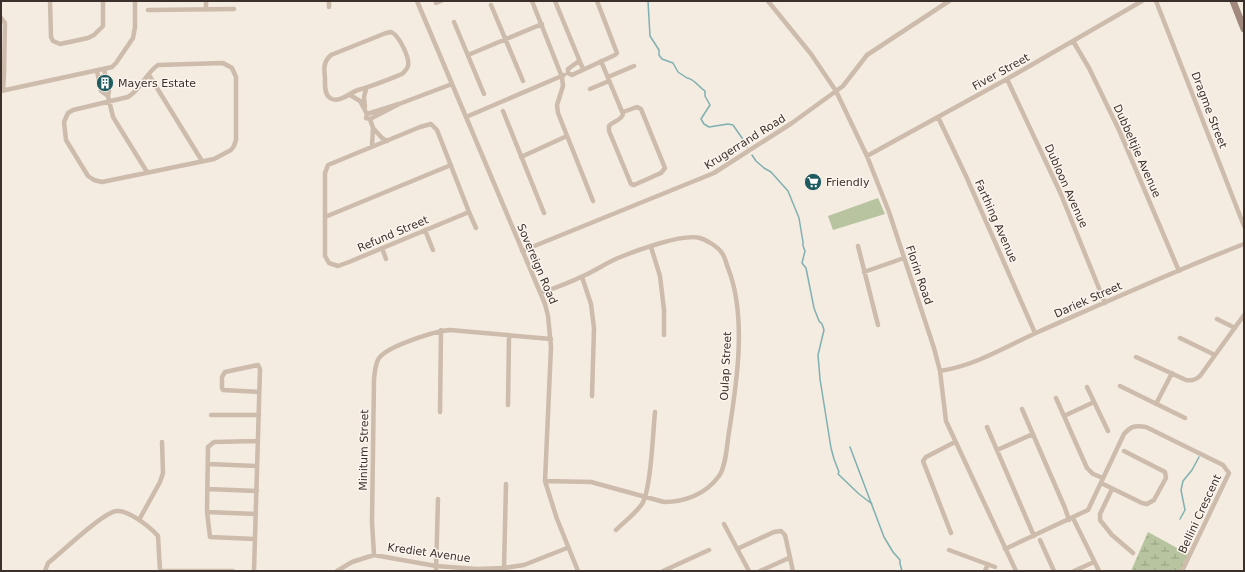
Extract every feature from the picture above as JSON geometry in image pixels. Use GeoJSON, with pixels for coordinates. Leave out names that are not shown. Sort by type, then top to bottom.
{"type":"FeatureCollection","features":[{"type":"Feature","properties":{"kind":"main road"},"geometry":{"type":"LineString","coordinates":[[1233,1],[1244,28]]}},
{"type":"Feature","properties":{"kind":"street"},"geometry":{"type":"LineString","coordinates":[[50,1],[51,37],[53,41],[60,44],[88,38],[99,31],[103,22],[103,1]]}},
{"type":"Feature","properties":{"kind":"street"},"geometry":{"type":"LineString","coordinates":[[1,18],[5,23],[2,90],[112,67],[133,38],[135,27],[135,1]]}},
{"type":"Feature","properties":{"kind":"street"},"geometry":{"type":"LineString","coordinates":[[206,1],[206,9]]}},
{"type":"Feature","properties":{"kind":"street"},"geometry":{"type":"LineString","coordinates":[[329,1],[329,7]]}},
{"type":"Feature","properties":{"kind":"street","name":"Sovereign Road"},"geometry":{"type":"LineString","coordinates":[[417,1],[541,293],[548,316],[551,340],[545,481],[567,548],[578,571]]}},
{"type":"Feature","properties":{"kind":"street"},"geometry":{"type":"LineString","coordinates":[[436,3],[441,1]]}},
{"type":"Feature","properties":{"kind":"street"},"geometry":{"type":"LineString","coordinates":[[532,1],[562,77],[563,86],[557,109],[593,201]]}},
{"type":"Feature","properties":{"kind":"street"},"geometry":{"type":"LineString","coordinates":[[555,1],[583,69]]}},
{"type":"Feature","properties":{"kind":"street"},"geometry":{"type":"LineString","coordinates":[[568,73],[572,75],[615,55],[617,51],[597,1]]}},
{"type":"Feature","properties":{"kind":"street","name":"Florin Road"},"geometry":{"type":"LineString","coordinates":[[768,1],[811,54],[836,91],[867,156],[889,212],[924,315],[940,371],[946,421],[1016,571]]}},
{"type":"Feature","properties":{"kind":"street","name":"Krugerrand Road"},"geometry":{"type":"LineString","coordinates":[[522,251],[714,173],[792,123],[843,86],[867,55],[949,1]]}},
{"type":"Feature","properties":{"kind":"street","name":"Fiver Street"},"geometry":{"type":"LineString","coordinates":[[867,156],[1142,1]]}},
{"type":"Feature","properties":{"kind":"street","name":"Dragme Street"},"geometry":{"type":"LineString","coordinates":[[1156,1],[1244,226]]}},
{"type":"Feature","properties":{"kind":"street"},"geometry":{"type":"LineString","coordinates":[[491,5],[523,82]]}},
{"type":"Feature","properties":{"kind":"street"},"geometry":{"type":"LineString","coordinates":[[148,10],[234,9]]}},
{"type":"Feature","properties":{"kind":"street"},"geometry":{"type":"LineString","coordinates":[[454,22],[484,94]]}},
{"type":"Feature","properties":{"kind":"street"},"geometry":{"type":"LineString","coordinates":[[468,55],[542,24]]}},
{"type":"Feature","properties":{"kind":"street"},"geometry":{"type":"LineString","coordinates":[[386,33],[394,33],[397,35],[408,58],[407,69],[402,74],[366,89],[356,91],[350,95],[338,99],[328,97],[326,92],[324,68],[327,58],[331,55],[386,33]]}},
{"type":"Feature","properties":{"kind":"street","name":"Dubbeltjie Avenue"},"geometry":{"type":"LineString","coordinates":[[1073,41],[1089,68],[1119,130],[1179,270]]}},
{"type":"Feature","properties":{"kind":"street"},"geometry":{"type":"LineString","coordinates":[[466,117],[562,77],[568,73],[568,69],[579,61]]}},
{"type":"Feature","properties":{"kind":"street"},"geometry":{"type":"LineString","coordinates":[[601,61],[623,112],[620,119],[609,126],[609,131],[631,184],[634,185],[662,173],[665,168],[641,109],[637,107],[623,112]]}},
{"type":"Feature","properties":{"kind":"street"},"geometry":{"type":"LineString","coordinates":[[223,63],[234,71],[236,77],[235,144],[233,148],[214,158],[102,182],[94,180],[88,176],[66,140],[64,122],[68,113],[73,110],[109,102],[131,96],[156,67],[161,64],[223,63]]}},
{"type":"Feature","properties":{"kind":"street"},"geometry":{"type":"LineString","coordinates":[[590,89],[634,66]]}},
{"type":"Feature","properties":{"kind":"street"},"geometry":{"type":"LineString","coordinates":[[104,69],[106,80]]}},
{"type":"Feature","properties":{"kind":"street"},"geometry":{"type":"LineString","coordinates":[[97,70],[99,81]]}},
{"type":"Feature","properties":{"kind":"street"},"geometry":{"type":"LineString","coordinates":[[149,75],[202,161]]}},
{"type":"Feature","properties":{"kind":"street","name":"Dubloon Avenue"},"geometry":{"type":"LineString","coordinates":[[1006,79],[1060,192],[1105,303]]}},
{"type":"Feature","properties":{"kind":"street"},"geometry":{"type":"LineString","coordinates":[[367,114],[399,104],[452,84]]}},
{"type":"Feature","properties":{"kind":"street"},"geometry":{"type":"LineString","coordinates":[[108,86],[108,96],[113,117],[147,172]]}},
{"type":"Feature","properties":{"kind":"street"},"geometry":{"type":"LineString","coordinates":[[100,87],[101,91],[108,96]]}},
{"type":"Feature","properties":{"kind":"street"},"geometry":{"type":"LineString","coordinates":[[366,89],[364,100],[367,114],[366,118],[370,119],[373,128],[372,146]]}},
{"type":"Feature","properties":{"kind":"street"},"geometry":{"type":"LineString","coordinates":[[350,95],[360,101],[365,108]]}},
{"type":"Feature","properties":{"kind":"street"},"geometry":{"type":"LineString","coordinates":[[370,119],[399,104]]}},
{"type":"Feature","properties":{"kind":"street"},"geometry":{"type":"LineString","coordinates":[[503,111],[544,213]]}},
{"type":"Feature","properties":{"kind":"street","name":"Farthing Avenue"},"geometry":{"type":"LineString","coordinates":[[938,117],[966,176],[1035,333]]}},
{"type":"Feature","properties":{"kind":"street","name":"Refund Street"},"geometry":{"type":"LineString","coordinates":[[425,124],[431,124],[437,130],[469,212],[338,266],[329,263],[325,256],[325,173],[328,164],[386,141],[425,124]]}},
{"type":"Feature","properties":{"kind":"street"},"geometry":{"type":"LineString","coordinates":[[373,128],[386,141]]}},
{"type":"Feature","properties":{"kind":"street"},"geometry":{"type":"LineString","coordinates":[[522,157],[567,136]]}},
{"type":"Feature","properties":{"kind":"street"},"geometry":{"type":"LineString","coordinates":[[325,217],[451,165]]}},
{"type":"Feature","properties":{"kind":"street"},"geometry":{"type":"LineString","coordinates":[[469,212],[476,228]]}},
{"type":"Feature","properties":{"kind":"street"},"geometry":{"type":"LineString","coordinates":[[425,230],[433,250]]}},
{"type":"Feature","properties":{"kind":"street","name":"Oulap Street"},"geometry":{"type":"LineString","coordinates":[[645,497],[664,502],[673,502],[689,498],[703,492],[721,475],[734,401],[739,348],[737,301],[730,274],[722,253],[713,245],[699,238],[684,237],[651,247]]}},
{"type":"Feature","properties":{"kind":"street","name":"Dariek Street"},"geometry":{"type":"LineString","coordinates":[[940,371],[971,364],[1035,333],[1179,270],[1244,244]]}},
{"type":"Feature","properties":{"kind":"street"},"geometry":{"type":"LineString","coordinates":[[858,246],[878,325]]}},
{"type":"Feature","properties":{"kind":"street"},"geometry":{"type":"LineString","coordinates":[[541,293],[582,277],[618,258],[651,247],[660,276],[664,310],[664,335]]}},
{"type":"Feature","properties":{"kind":"street"},"geometry":{"type":"LineString","coordinates":[[382,248],[386,259]]}},
{"type":"Feature","properties":{"kind":"street"},"geometry":{"type":"LineString","coordinates":[[864,272],[904,258]]}},
{"type":"Feature","properties":{"kind":"street"},"geometry":{"type":"LineString","coordinates":[[582,277],[590,304],[594,328],[592,396]]}},
{"type":"Feature","properties":{"kind":"street"},"geometry":{"type":"LineString","coordinates":[[1136,357],[1186,380],[1196,380],[1244,315]]}},
{"type":"Feature","properties":{"kind":"street"},"geometry":{"type":"LineString","coordinates":[[1217,319],[1235,328]]}},
{"type":"Feature","properties":{"kind":"street"},"geometry":{"type":"LineString","coordinates":[[440,412],[441,330],[551,340]]}},
{"type":"Feature","properties":{"kind":"street","name":"Minitum Street"},"geometry":{"type":"LineString","coordinates":[[374,554],[372,522],[374,379],[377,361],[388,351],[429,333],[441,330]]}},
{"type":"Feature","properties":{"kind":"street"},"geometry":{"type":"LineString","coordinates":[[508,405],[509,335]]}},
{"type":"Feature","properties":{"kind":"street"},"geometry":{"type":"LineString","coordinates":[[1180,338],[1215,355]]}},
{"type":"Feature","properties":{"kind":"street"},"geometry":{"type":"LineString","coordinates":[[254,571],[260,392],[260,369],[258,365],[225,372],[222,377],[223,390],[260,392]]}},
{"type":"Feature","properties":{"kind":"street"},"geometry":{"type":"LineString","coordinates":[[1156,404],[1172,373]]}},
{"type":"Feature","properties":{"kind":"street"},"geometry":{"type":"LineString","coordinates":[[1120,386],[1185,418]]}},
{"type":"Feature","properties":{"kind":"street"},"geometry":{"type":"LineString","coordinates":[[1087,387],[1108,431]]}},
{"type":"Feature","properties":{"kind":"street"},"geometry":{"type":"LineString","coordinates":[[1056,398],[1087,468],[1093,474],[1103,478]]}},
{"type":"Feature","properties":{"kind":"street"},"geometry":{"type":"LineString","coordinates":[[1064,416],[1094,402]]}},
{"type":"Feature","properties":{"kind":"street"},"geometry":{"type":"LineString","coordinates":[[1022,409],[1065,508],[1099,571]]}},
{"type":"Feature","properties":{"kind":"street"},"geometry":{"type":"LineString","coordinates":[[616,530],[637,510],[645,497],[654,412]]}},
{"type":"Feature","properties":{"kind":"street"},"geometry":{"type":"LineString","coordinates":[[211,415],[259,415]]}},
{"type":"Feature","properties":{"kind":"street","name":"Bellini Crescent"},"geometry":{"type":"LineString","coordinates":[[1005,550],[1088,510],[1124,434],[1129,428],[1138,425],[1146,427],[1223,465],[1228,470],[1228,476],[1182,571]]}},
{"type":"Feature","properties":{"kind":"street"},"geometry":{"type":"LineString","coordinates":[[987,427],[1034,536]]}},
{"type":"Feature","properties":{"kind":"street"},"geometry":{"type":"LineString","coordinates":[[997,450],[1033,434]]}},
{"type":"Feature","properties":{"kind":"street"},"geometry":{"type":"LineString","coordinates":[[255,539],[210,537],[207,512],[208,447],[214,442],[258,441]]}},
{"type":"Feature","properties":{"kind":"street"},"geometry":{"type":"LineString","coordinates":[[139,520],[163,474],[162,442]]}},
{"type":"Feature","properties":{"kind":"street"},"geometry":{"type":"LineString","coordinates":[[951,533],[923,460],[955,442]]}},
{"type":"Feature","properties":{"kind":"street"},"geometry":{"type":"LineString","coordinates":[[1101,483],[1142,503],[1147,504],[1154,500],[1166,478],[1166,474],[1164,471],[1124,451]]}},
{"type":"Feature","properties":{"kind":"street"},"geometry":{"type":"LineString","coordinates":[[208,464],[257,466]]}},
{"type":"Feature","properties":{"kind":"street"},"geometry":{"type":"LineString","coordinates":[[545,481],[591,482],[645,497]]}},
{"type":"Feature","properties":{"kind":"street"},"geometry":{"type":"LineString","coordinates":[[504,568],[506,484]]}},
{"type":"Feature","properties":{"kind":"street"},"geometry":{"type":"LineString","coordinates":[[208,489],[257,491]]}},
{"type":"Feature","properties":{"kind":"street"},"geometry":{"type":"LineString","coordinates":[[1112,489],[1100,514],[1100,520],[1112,535],[1133,553]]}},
{"type":"Feature","properties":{"kind":"street"},"geometry":{"type":"LineString","coordinates":[[436,568],[438,499]]}},
{"type":"Feature","properties":{"kind":"street"},"geometry":{"type":"LineString","coordinates":[[45,571],[48,563],[107,515],[116,511],[122,511],[139,520],[158,536],[160,571],[233,571]]}},
{"type":"Feature","properties":{"kind":"street"},"geometry":{"type":"LineString","coordinates":[[207,512],[256,514]]}},
{"type":"Feature","properties":{"kind":"street"},"geometry":{"type":"LineString","coordinates":[[724,524],[749,571]]}},
{"type":"Feature","properties":{"kind":"street"},"geometry":{"type":"LineString","coordinates":[[737,549],[774,532],[781,532],[785,535],[793,571]]}},
{"type":"Feature","properties":{"kind":"street"},"geometry":{"type":"LineString","coordinates":[[1040,540],[1054,571]]}},
{"type":"Feature","properties":{"kind":"street","name":"Krediet Avenue"},"geometry":{"type":"LineString","coordinates":[[337,571],[352,562],[374,554],[436,568],[504,568],[524,565],[567,548]]}},
{"type":"Feature","properties":{"kind":"street"},"geometry":{"type":"LineString","coordinates":[[663,571],[709,550]]}},
{"type":"Feature","properties":{"kind":"street"},"geometry":{"type":"LineString","coordinates":[[949,550],[995,567]]}},
{"type":"Feature","properties":{"kind":"street"},"geometry":{"type":"LineString","coordinates":[[760,571],[789,558]]}},
{"type":"Feature","properties":{"kind":"street"},"geometry":{"type":"LineString","coordinates":[[1074,571],[1094,562]]}},
{"type":"Feature","properties":{"kind":"street"},"geometry":{"type":"LineString","coordinates":[[985,571],[988,564]]}},
{"type":"Feature","properties":{"kind":"green space"},"geometry":{"type":"Polygon","coordinates":[[[878,198],[885,214],[833,230],[828,216],[878,198]]]}},
{"type":"Feature","properties":{"kind":"green space"},"geometry":{"type":"Polygon","coordinates":[[[1148,532],[1188,554],[1180,571],[1131,571],[1148,532]]]}},
{"type":"Feature","properties":{"kind":"waterway"},"geometry":{"type":"LineString","coordinates":[[648,1],[650,36],[659,50],[659,55],[662,59],[673,63],[678,72],[687,78],[692,79],[705,91],[705,96],[710,105],[701,119],[704,124],[709,127],[728,124],[733,125],[747,147]]}},
{"type":"Feature","properties":{"kind":"waterway"},"geometry":{"type":"LineString","coordinates":[[752,155],[756,161],[771,172],[788,191],[799,218],[805,251],[802,263],[806,268],[814,308],[824,330],[818,355],[820,379],[831,448],[839,472],[838,474],[872,504]]}},
{"type":"Feature","properties":{"kind":"waterway"},"geometry":{"type":"LineString","coordinates":[[850,447],[884,537],[900,560],[902,571]]}},
{"type":"Feature","properties":{"kind":"waterway"},"geometry":{"type":"LineString","coordinates":[[1180,519],[1185,510],[1181,490],[1183,481],[1192,470],[1199,457]]}},
{"type":"Feature","properties":{"kind":"place","name":"Mayers Estate"},"geometry":{"type":"Point","coordinates":[105,83]}},
{"type":"Feature","properties":{"kind":"place","name":"Friendly"},"geometry":{"type":"Point","coordinates":[813,182]}}]}
